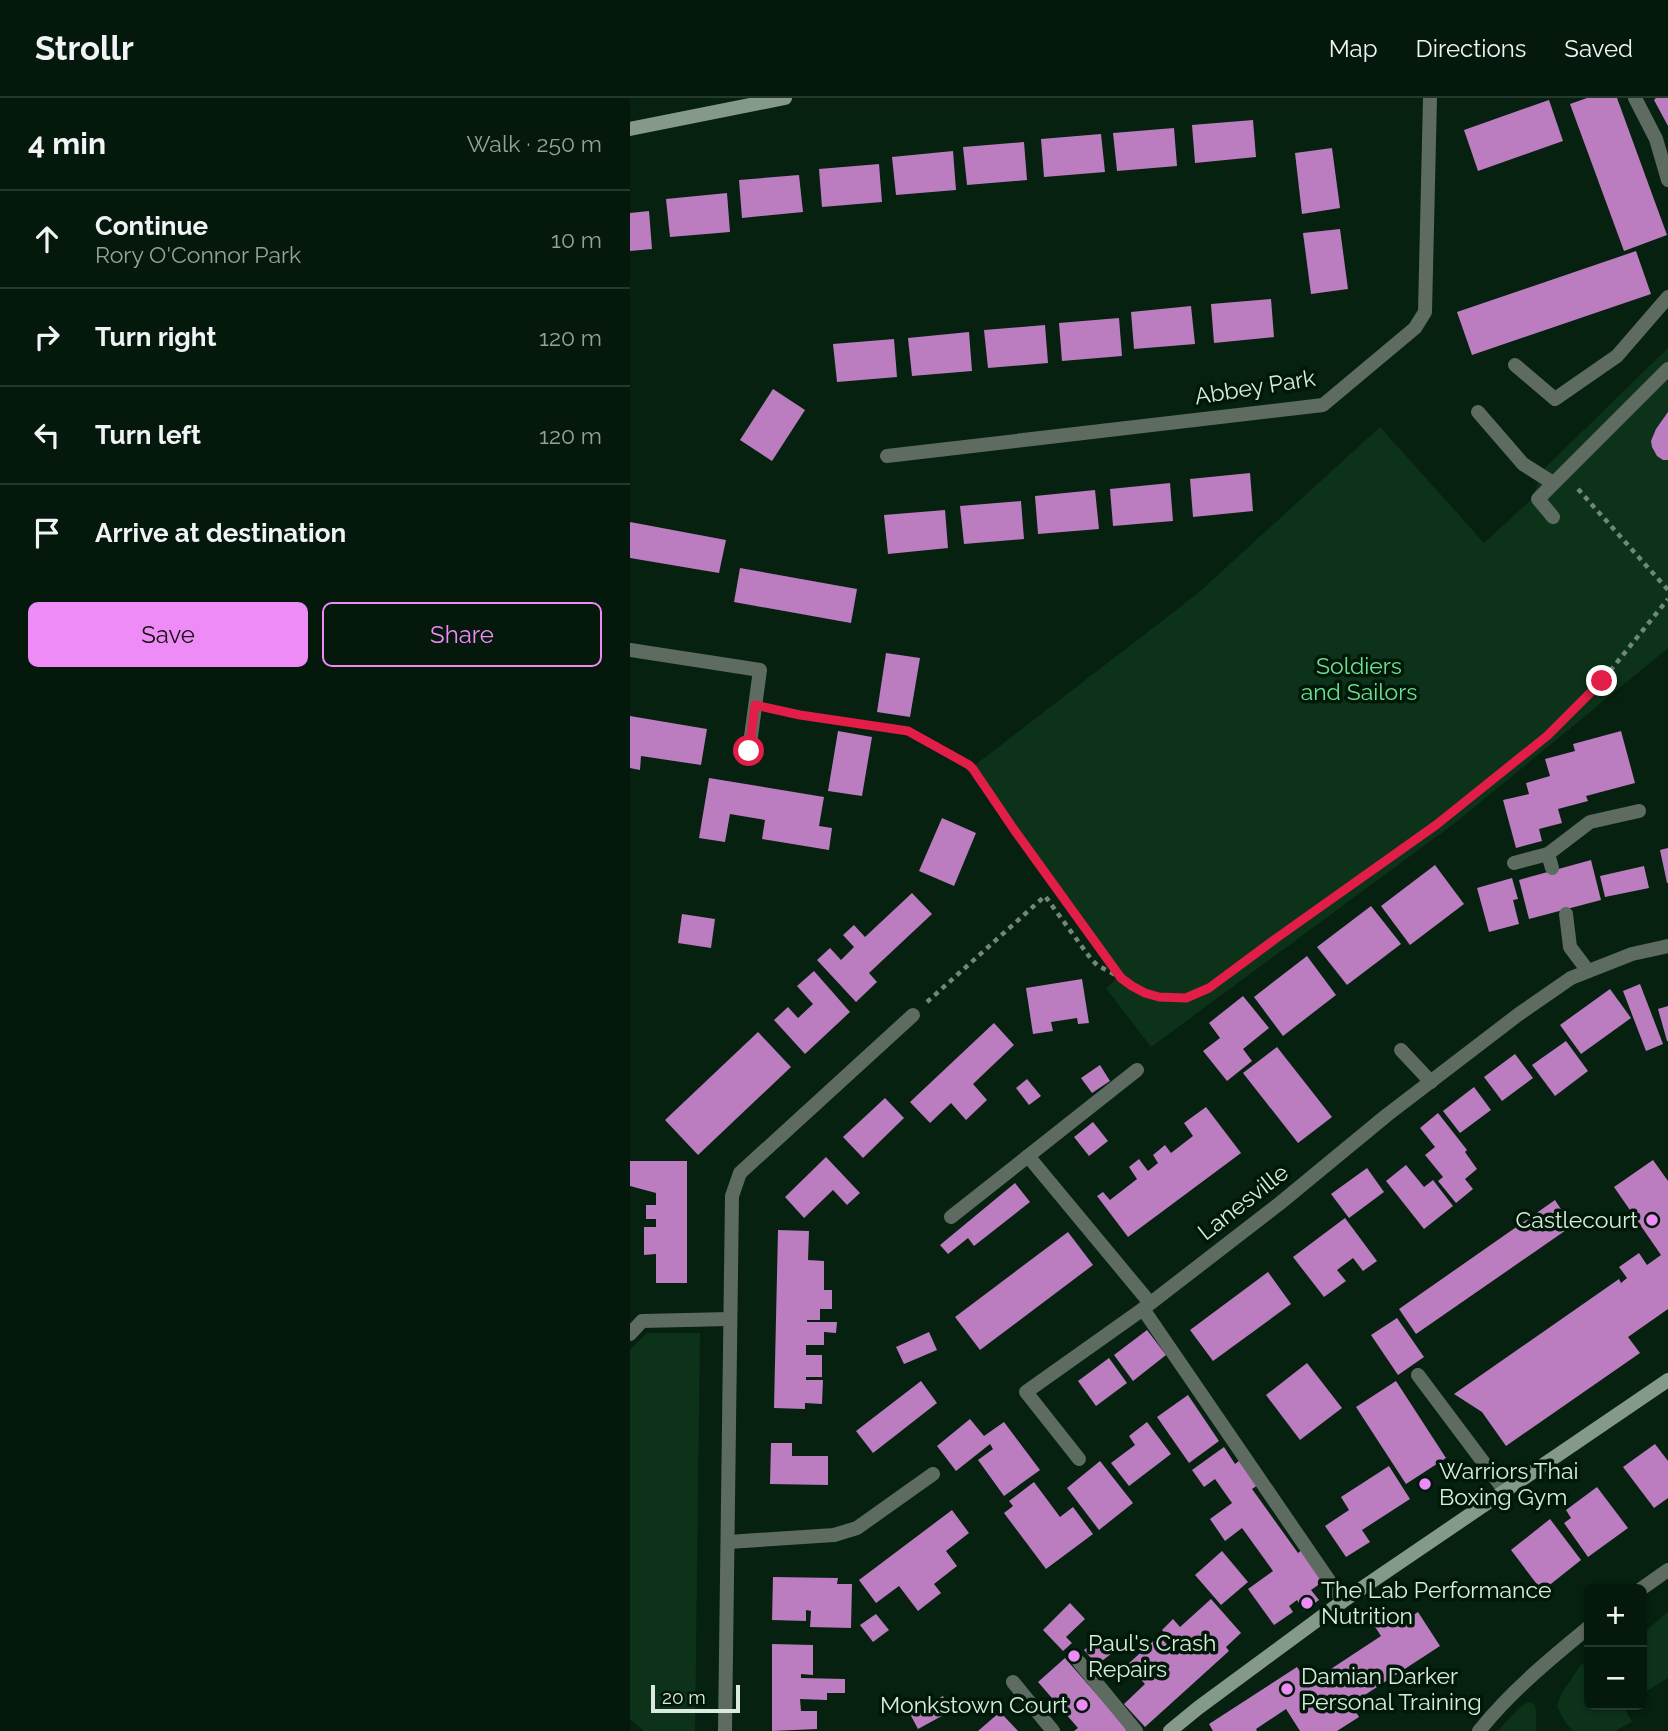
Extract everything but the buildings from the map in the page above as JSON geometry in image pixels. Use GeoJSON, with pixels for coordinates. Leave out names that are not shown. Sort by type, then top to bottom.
{"type":"FeatureCollection","features":[{"type":"Feature","properties":{"kind":"street"},"geometry":{"type":"LineString","coordinates":[[630,129],[785,98]]}},
{"type":"Feature","properties":{"kind":"street","name":"Abbey Park"},"geometry":{"type":"LineString","coordinates":[[887,456],[1323,405],[1415,328],[1425,312],[1430,98]]}},
{"type":"Feature","properties":{"kind":"street"},"geometry":{"type":"LineString","coordinates":[[1636,98],[1656,139],[1668,180]]}},
{"type":"Feature","properties":{"kind":"street"},"geometry":{"type":"LineString","coordinates":[[1515,365],[1556,399],[1617,356],[1668,297]]}},
{"type":"Feature","properties":{"kind":"street"},"geometry":{"type":"LineString","coordinates":[[1553,517],[1538,499],[1668,369]]}},
{"type":"Feature","properties":{"kind":"street"},"geometry":{"type":"LineString","coordinates":[[1479,412],[1523,464],[1558,478]]}},
{"type":"Feature","properties":{"kind":"street"},"geometry":{"type":"LineString","coordinates":[[630,650],[760,670],[749,751]]}},
{"type":"Feature","properties":{"kind":"street"},"geometry":{"type":"LineString","coordinates":[[1514,863],[1550,861],[1590,822],[1639,811]]}},
{"type":"Feature","properties":{"kind":"street"},"geometry":{"type":"LineString","coordinates":[[1566,914],[1570,947],[1588,971]]}},
{"type":"Feature","properties":{"kind":"street","name":"Lanesville"},"geometry":{"type":"LineString","coordinates":[[1079,1460],[1026,1392],[1147,1306],[1519,1014],[1571,978],[1632,954],[1668,946]]}},
{"type":"Feature","properties":{"kind":"street"},"geometry":{"type":"LineString","coordinates":[[725,1731],[732,1196],[740,1173],[914,1015]]}},
{"type":"Feature","properties":{"kind":"street"},"geometry":{"type":"LineString","coordinates":[[1401,1050],[1431,1082]]}},
{"type":"Feature","properties":{"kind":"street"},"geometry":{"type":"LineString","coordinates":[[951,1217],[1137,1070]]}},
{"type":"Feature","properties":{"kind":"street"},"geometry":{"type":"LineString","coordinates":[[1028,1156],[1147,1306],[1343,1601]]}},
{"type":"Feature","properties":{"kind":"street"},"geometry":{"type":"LineString","coordinates":[[630,1334],[642,1321],[730,1319]]}},
{"type":"Feature","properties":{"kind":"street"},"geometry":{"type":"LineString","coordinates":[[1418,1375],[1506,1491]]}},
{"type":"Feature","properties":{"kind":"street"},"geometry":{"type":"LineString","coordinates":[[1170,1731],[1343,1601],[1668,1380]]}},
{"type":"Feature","properties":{"kind":"street"},"geometry":{"type":"LineString","coordinates":[[728,1542],[834,1535],[857,1528],[933,1474]]}},
{"type":"Feature","properties":{"kind":"street"},"geometry":{"type":"LineString","coordinates":[[1647,1585],[1668,1570]]}},
{"type":"Feature","properties":{"kind":"street"},"geometry":{"type":"LineString","coordinates":[[1479,1731],[1536,1671],[1584,1631]]}},
{"type":"Feature","properties":{"kind":"street"},"geometry":{"type":"LineString","coordinates":[[1079,1662],[1136,1731]]}},
{"type":"Feature","properties":{"kind":"street"},"geometry":{"type":"LineString","coordinates":[[1013,1682],[1053,1731]]}},
{"type":"Feature","properties":{"kind":"path"},"geometry":{"type":"LineString","coordinates":[[1558,478],[1668,590]]}},
{"type":"Feature","properties":{"kind":"path"},"geometry":{"type":"LineString","coordinates":[[914,1015],[1045,896],[1091,959],[1132,986],[1159,997],[1186,998],[1209,988],[1436,825],[1547,736],[1602,681],[1668,599]]}},
{"type":"Feature","properties":{"kind":"path"},"geometry":{"type":"LineString","coordinates":[[755,705],[800,715],[908,731],[969,765],[1121,978]]}},
{"type":"Feature","properties":{"kind":"green space","name":"Soldiers and Sailors"},"geometry":{"type":"Polygon","coordinates":[[[1668,348],[1668,648],[1455,823],[1151,1047],[1106,988],[1118,977],[970,769],[1197,594],[1380,427],[1484,543],[1534,497],[1546,467],[1668,348]]]}},
{"type":"Feature","properties":{"kind":"green space"},"geometry":{"type":"Polygon","coordinates":[[[647,1333],[700,1333],[695,1731],[644,1731],[630,1719],[630,1350],[647,1333]]]}},
{"type":"Feature","properties":{"kind":"green space"},"geometry":{"type":"Polygon","coordinates":[[[1668,1612],[1668,1678],[1647,1691],[1647,1647],[1647,1630],[1668,1612]]]}},
{"type":"Feature","properties":{"kind":"green space"},"geometry":{"type":"Polygon","coordinates":[[[1582,1663],[1584,1710],[1626,1710],[1632,1722],[1615,1731],[1573,1731],[1557,1706],[1562,1693],[1582,1663]]]}},
{"type":"Feature","properties":{"kind":"green space"},"geometry":{"type":"Polygon","coordinates":[[[1528,1702],[1534,1704],[1536,1709],[1536,1731],[1498,1731],[1519,1708],[1528,1702]]]}},
{"type":"Feature","properties":{"kind":"place","name":"Castlecourt"},"geometry":{"type":"Point","coordinates":[1652,1220]}},
{"type":"Feature","properties":{"kind":"place","name":"Warriors Thai Boxing Gym"},"geometry":{"type":"Point","coordinates":[1425,1484]}},
{"type":"Feature","properties":{"kind":"place","name":"The Lab Performance Nutrition"},"geometry":{"type":"Point","coordinates":[1307,1603]}},
{"type":"Feature","properties":{"kind":"place","name":"Paul's Crash Repairs"},"geometry":{"type":"Point","coordinates":[1074,1656]}},
{"type":"Feature","properties":{"kind":"place","name":"Damian Darker Personal Training"},"geometry":{"type":"Point","coordinates":[1287,1689]}},
{"type":"Feature","properties":{"kind":"place","name":"Monkstown Court"},"geometry":{"type":"Point","coordinates":[1082,1705]}},
{"type":"Feature","properties":{"kind":"route"},"geometry":{"type":"LineString","coordinates":[[749,751],[755,705],[800,715],[908,731],[942,748],[973,769],[1121,978],[1145,993],[1159,997],[1186,998],[1209,988],[1436,825],[1547,736],[1602,681]]}}]}
